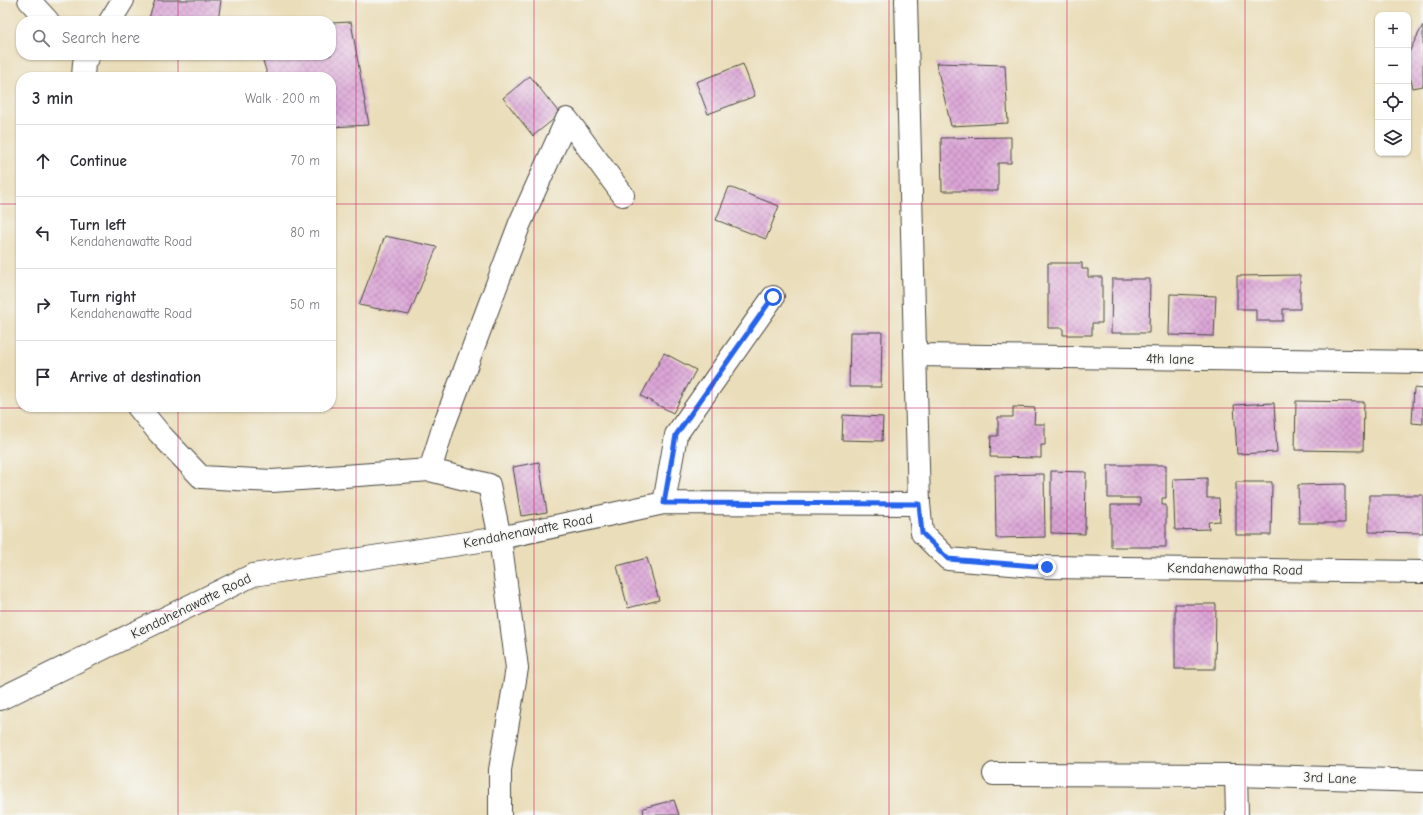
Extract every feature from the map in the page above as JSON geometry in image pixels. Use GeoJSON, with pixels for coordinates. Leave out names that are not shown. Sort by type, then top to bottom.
{"type":"FeatureCollection","features":[{"type":"Feature","properties":{"kind":"street"},"geometry":{"type":"LineString","coordinates":[[30,0],[44,16]]}},
{"type":"Feature","properties":{"kind":"street"},"geometry":{"type":"LineString","coordinates":[[113,16],[123,0]]}},
{"type":"Feature","properties":{"kind":"street"},"geometry":{"type":"LineString","coordinates":[[906,0],[917,355],[919,504]]}},
{"type":"Feature","properties":{"kind":"street"},"geometry":{"type":"LineString","coordinates":[[430,470],[444,425],[520,223],[567,119],[623,195]]}},
{"type":"Feature","properties":{"kind":"street"},"geometry":{"type":"LineString","coordinates":[[664,503],[676,435],[773,297]]}},
{"type":"Feature","properties":{"kind":"street","name":"4th lane"},"geometry":{"type":"LineString","coordinates":[[917,355],[1423,362]]}},
{"type":"Feature","properties":{"kind":"street"},"geometry":{"type":"LineString","coordinates":[[142,412],[160,434],[201,476],[272,481],[430,470],[489,485],[500,538],[517,668],[500,770],[500,815]]}},
{"type":"Feature","properties":{"kind":"street","name":"Kendahenawatte Road"},"geometry":{"type":"LineString","coordinates":[[0,699],[253,575],[500,538],[664,503],[919,504]]}},
{"type":"Feature","properties":{"kind":"street","name":"Kendahenawatha Road"},"geometry":{"type":"LineString","coordinates":[[919,504],[922,533],[948,559],[1047,567],[1423,572]]}},
{"type":"Feature","properties":{"kind":"street","name":"3rd Lane"},"geometry":{"type":"LineString","coordinates":[[994,774],[1236,775],[1423,781]]}},
{"type":"Feature","properties":{"kind":"street"},"geometry":{"type":"LineString","coordinates":[[1236,775],[1237,815]]}},
{"type":"Feature","properties":{"kind":"building"},"geometry":{"type":"Polygon","coordinates":[[[155,0],[221,0],[219,16],[150,16],[155,0]]]}},
{"type":"Feature","properties":{"kind":"building"},"geometry":{"type":"Polygon","coordinates":[[[351,22],[369,125],[336,127],[336,72],[266,72],[263,61],[264,60],[336,60],[336,23],[351,22]]]}},
{"type":"Feature","properties":{"kind":"building"},"geometry":{"type":"Polygon","coordinates":[[[1423,25],[1423,86],[1413,88],[1411,80],[1411,48],[1423,25]]]}},
{"type":"Feature","properties":{"kind":"building"},"geometry":{"type":"Polygon","coordinates":[[[936,63],[1005,65],[1008,123],[951,126],[936,63]]]}},
{"type":"Feature","properties":{"kind":"building"},"geometry":{"type":"Polygon","coordinates":[[[743,64],[755,96],[708,114],[696,82],[743,64]]]}},
{"type":"Feature","properties":{"kind":"building"},"geometry":{"type":"Polygon","coordinates":[[[530,76],[560,114],[533,136],[503,98],[530,76]]]}},
{"type":"Feature","properties":{"kind":"building"},"geometry":{"type":"Polygon","coordinates":[[[1011,137],[1011,163],[998,163],[998,191],[942,191],[941,138],[1011,137]]]}},
{"type":"Feature","properties":{"kind":"building"},"geometry":{"type":"Polygon","coordinates":[[[729,187],[779,206],[766,239],[716,220],[729,187]]]}},
{"type":"Feature","properties":{"kind":"building"},"geometry":{"type":"Polygon","coordinates":[[[385,236],[437,247],[409,315],[359,305],[385,236]]]}},
{"type":"Feature","properties":{"kind":"building"},"geometry":{"type":"Polygon","coordinates":[[[1048,263],[1082,263],[1082,269],[1088,269],[1088,277],[1102,277],[1102,323],[1092,323],[1092,335],[1063,335],[1063,328],[1048,328],[1048,263]]]}},
{"type":"Feature","properties":{"kind":"building"},"geometry":{"type":"Polygon","coordinates":[[[1300,275],[1300,309],[1283,309],[1283,321],[1256,321],[1256,309],[1237,309],[1237,276],[1300,275]]]}},
{"type":"Feature","properties":{"kind":"building"},"geometry":{"type":"Polygon","coordinates":[[[1112,279],[1150,279],[1149,333],[1111,333],[1112,279]]]}},
{"type":"Feature","properties":{"kind":"building"},"geometry":{"type":"Polygon","coordinates":[[[1170,294],[1216,296],[1214,336],[1169,335],[1170,294]]]}},
{"type":"Feature","properties":{"kind":"building"},"geometry":{"type":"Polygon","coordinates":[[[850,332],[882,332],[881,387],[849,387],[850,332]]]}},
{"type":"Feature","properties":{"kind":"building"},"geometry":{"type":"Polygon","coordinates":[[[664,353],[696,370],[673,413],[641,396],[664,353]]]}},
{"type":"Feature","properties":{"kind":"building"},"geometry":{"type":"Polygon","coordinates":[[[1414,388],[1423,389],[1423,424],[1412,423],[1414,388]]]}},
{"type":"Feature","properties":{"kind":"building"},"geometry":{"type":"Polygon","coordinates":[[[1296,401],[1364,402],[1363,451],[1295,450],[1296,401]]]}},
{"type":"Feature","properties":{"kind":"building"},"geometry":{"type":"Polygon","coordinates":[[[1274,403],[1277,452],[1237,454],[1234,405],[1274,403]]]}},
{"type":"Feature","properties":{"kind":"building"},"geometry":{"type":"Polygon","coordinates":[[[1013,407],[1035,408],[1034,424],[1045,424],[1045,445],[1041,445],[1041,458],[990,457],[991,436],[998,436],[998,417],[1013,417],[1013,407]]]}},
{"type":"Feature","properties":{"kind":"building"},"geometry":{"type":"Polygon","coordinates":[[[843,415],[883,417],[882,441],[842,440],[843,415]]]}},
{"type":"Feature","properties":{"kind":"building"},"geometry":{"type":"Polygon","coordinates":[[[539,462],[547,512],[521,516],[513,467],[539,462]]]}},
{"type":"Feature","properties":{"kind":"building"},"geometry":{"type":"Polygon","coordinates":[[[1108,465],[1166,465],[1166,498],[1162,498],[1162,505],[1166,505],[1166,547],[1111,547],[1111,505],[1140,505],[1140,498],[1108,498],[1108,465]]]}},
{"type":"Feature","properties":{"kind":"building"},"geometry":{"type":"Polygon","coordinates":[[[1051,471],[1086,472],[1085,534],[1051,533],[1051,471]]]}},
{"type":"Feature","properties":{"kind":"building"},"geometry":{"type":"Polygon","coordinates":[[[1044,474],[1045,537],[996,538],[995,475],[1044,474]]]}},
{"type":"Feature","properties":{"kind":"building"},"geometry":{"type":"Polygon","coordinates":[[[1207,478],[1207,498],[1219,498],[1220,521],[1208,522],[1209,529],[1175,530],[1173,479],[1207,478]]]}},
{"type":"Feature","properties":{"kind":"building"},"geometry":{"type":"Polygon","coordinates":[[[1236,482],[1272,482],[1271,535],[1236,535],[1236,482]]]}},
{"type":"Feature","properties":{"kind":"building"},"geometry":{"type":"Polygon","coordinates":[[[1345,484],[1345,523],[1299,523],[1298,485],[1345,484]]]}},
{"type":"Feature","properties":{"kind":"building"},"geometry":{"type":"Polygon","coordinates":[[[1369,495],[1423,495],[1423,533],[1369,532],[1369,495]]]}},
{"type":"Feature","properties":{"kind":"building"},"geometry":{"type":"Polygon","coordinates":[[[647,558],[659,600],[628,608],[617,566],[647,558]]]}},
{"type":"Feature","properties":{"kind":"building"},"geometry":{"type":"Polygon","coordinates":[[[1175,604],[1216,604],[1215,669],[1175,669],[1175,604]]]}},
{"type":"Feature","properties":{"kind":"building"},"geometry":{"type":"Polygon","coordinates":[[[674,800],[679,815],[644,815],[643,808],[674,800]]]}},
{"type":"Feature","properties":{"kind":"route"},"geometry":{"type":"LineString","coordinates":[[773,297],[676,435],[664,503],[919,504],[922,533],[948,559],[1047,567]]}}]}
